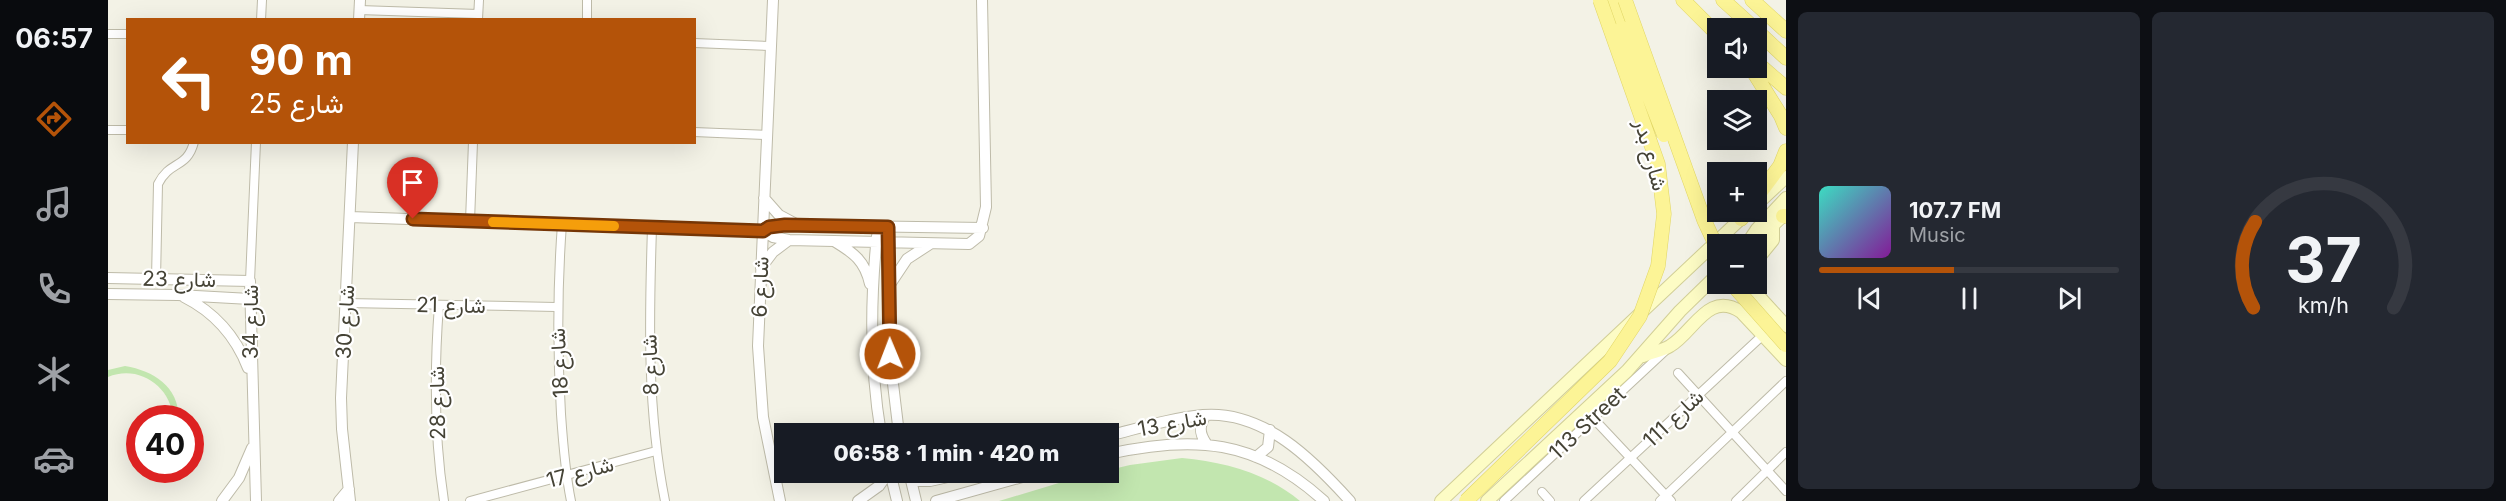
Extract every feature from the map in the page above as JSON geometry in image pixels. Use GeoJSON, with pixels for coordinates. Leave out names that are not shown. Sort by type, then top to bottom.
{"type":"FeatureCollection","features":[{"type":"Feature","properties":{"kind":"main road","name":"شارع بدر"},"geometry":{"type":"LineString","coordinates":[[1466,501],[1610,361],[1640,316],[1659,266],[1664,214],[1659,172],[1600,0]]}},
{"type":"Feature","properties":{"kind":"main road"},"geometry":{"type":"LineString","coordinates":[[1611,0],[1697,225],[1707,244]]}},
{"type":"Feature","properties":{"kind":"main road"},"geometry":{"type":"LineString","coordinates":[[1625,0],[1711,234]]}},
{"type":"Feature","properties":{"kind":"main road"},"geometry":{"type":"LineString","coordinates":[[1683,0],[1707,24]]}},
{"type":"Feature","properties":{"kind":"main road"},"geometry":{"type":"LineString","coordinates":[[1723,0],[1743,18]]}},
{"type":"Feature","properties":{"kind":"main road"},"geometry":{"type":"LineString","coordinates":[[1752,0],[1786,32]]}},
{"type":"Feature","properties":{"kind":"main road"},"geometry":{"type":"LineString","coordinates":[[1767,40],[1786,58]]}},
{"type":"Feature","properties":{"kind":"main road"},"geometry":{"type":"LineString","coordinates":[[1767,76],[1786,88]]}},
{"type":"Feature","properties":{"kind":"main road"},"geometry":{"type":"LineString","coordinates":[[1759,78],[1786,128]]}},
{"type":"Feature","properties":{"kind":"main road"},"geometry":{"type":"LineString","coordinates":[[1762,78],[1786,106]]}},
{"type":"Feature","properties":{"kind":"main road"},"geometry":{"type":"LineString","coordinates":[[1767,183],[1780,166],[1786,152]]}},
{"type":"Feature","properties":{"kind":"main road"},"geometry":{"type":"LineString","coordinates":[[1767,195],[1786,177]]}},
{"type":"Feature","properties":{"kind":"main road"},"geometry":{"type":"LineString","coordinates":[[1754,234],[1786,198]]}},
{"type":"Feature","properties":{"kind":"main road"},"geometry":{"type":"LineString","coordinates":[[1764,234],[1782,218]]}},
{"type":"Feature","properties":{"kind":"main road"},"geometry":{"type":"LineString","coordinates":[[1767,247],[1773,240],[1782,218]]}},
{"type":"Feature","properties":{"kind":"main road"},"geometry":{"type":"LineString","coordinates":[[1441,501],[1737,222]]}},
{"type":"Feature","properties":{"kind":"main road"},"geometry":{"type":"LineString","coordinates":[[1487,501],[1639,358],[1707,284]]}},
{"type":"Feature","properties":{"kind":"main road"},"geometry":{"type":"LineString","coordinates":[[1675,342],[1688,324],[1700,291]]}},
{"type":"Feature","properties":{"kind":"main road"},"geometry":{"type":"LineString","coordinates":[[1732,294],[1732,298],[1741,312],[1786,360]]}},
{"type":"Feature","properties":{"kind":"main road"},"geometry":{"type":"LineString","coordinates":[[1741,294],[1786,345]]}},
{"type":"Feature","properties":{"kind":"main road"},"geometry":{"type":"LineString","coordinates":[[1750,294],[1786,335]]}},
{"type":"Feature","properties":{"kind":"main road"},"geometry":{"type":"LineString","coordinates":[[1758,294],[1786,326]]}},
{"type":"Feature","properties":{"kind":"main road"},"geometry":{"type":"LineString","coordinates":[[1639,358],[1675,342],[1708,310],[1728,306],[1741,312]]}},
{"type":"Feature","properties":{"kind":"street"},"geometry":{"type":"LineString","coordinates":[[261,18],[262,0]]}},
{"type":"Feature","properties":{"kind":"street"},"geometry":{"type":"LineString","coordinates":[[359,10],[478,17],[478,0]]}},
{"type":"Feature","properties":{"kind":"street"},"geometry":{"type":"LineString","coordinates":[[587,0],[587,18]]}},
{"type":"Feature","properties":{"kind":"street","name":"شارع 6"},"geometry":{"type":"LineString","coordinates":[[773,0],[758,346],[760,393],[766,440],[780,501]]}},
{"type":"Feature","properties":{"kind":"street"},"geometry":{"type":"LineString","coordinates":[[763,231],[773,237],[789,240],[969,244],[976,240],[983,228],[987,191],[982,0]]}},
{"type":"Feature","properties":{"kind":"street"},"geometry":{"type":"LineString","coordinates":[[108,34],[126,34]]}},
{"type":"Feature","properties":{"kind":"street"},"geometry":{"type":"LineString","coordinates":[[696,43],[771,46]]}},
{"type":"Feature","properties":{"kind":"street"},"geometry":{"type":"LineString","coordinates":[[108,130],[126,130]]}},
{"type":"Feature","properties":{"kind":"street"},"geometry":{"type":"LineString","coordinates":[[696,132],[768,135]]}},
{"type":"Feature","properties":{"kind":"street"},"geometry":{"type":"LineString","coordinates":[[156,279],[158,184],[164,173],[172,166],[184,162],[191,154],[194,144]]}},
{"type":"Feature","properties":{"kind":"street","name":"شارع 34"},"geometry":{"type":"LineString","coordinates":[[256,144],[250,299],[256,501]]}},
{"type":"Feature","properties":{"kind":"street","name":"شارع 30"},"geometry":{"type":"LineString","coordinates":[[350,501],[341,414],[353,144]]}},
{"type":"Feature","properties":{"kind":"street"},"geometry":{"type":"LineString","coordinates":[[470,221],[473,144]]}},
{"type":"Feature","properties":{"kind":"street"},"geometry":{"type":"LineString","coordinates":[[764,198],[779,215],[800,224]]}},
{"type":"Feature","properties":{"kind":"street"},"geometry":{"type":"LineString","coordinates":[[350,217],[763,231],[775,226],[800,224],[983,228]]}},
{"type":"Feature","properties":{"kind":"street","name":"شارع 18"},"geometry":{"type":"LineString","coordinates":[[562,224],[556,307],[557,352],[571,501]]}},
{"type":"Feature","properties":{"kind":"street"},"geometry":{"type":"LineString","coordinates":[[880,423],[873,369],[872,292],[883,227]]}},
{"type":"Feature","properties":{"kind":"street","name":"شارع 8"},"geometry":{"type":"LineString","coordinates":[[652,228],[649,356],[656,451],[665,501]]}},
{"type":"Feature","properties":{"kind":"street"},"geometry":{"type":"LineString","coordinates":[[760,268],[773,252],[789,240]]}},
{"type":"Feature","properties":{"kind":"street"},"geometry":{"type":"LineString","coordinates":[[834,241],[860,259],[866,270],[872,292]]}},
{"type":"Feature","properties":{"kind":"street"},"geometry":{"type":"LineString","coordinates":[[882,242],[888,295],[891,367],[898,423]]}},
{"type":"Feature","properties":{"kind":"street"},"geometry":{"type":"LineString","coordinates":[[888,295],[895,275],[907,259],[933,243]]}},
{"type":"Feature","properties":{"kind":"street","name":"شارع 23"},"geometry":{"type":"LineString","coordinates":[[108,278],[250,281]]}},
{"type":"Feature","properties":{"kind":"street","name":"شارع 23"},"geometry":{"type":"LineString","coordinates":[[108,294],[250,299]]}},
{"type":"Feature","properties":{"kind":"street"},"geometry":{"type":"LineString","coordinates":[[178,295],[193,302],[218,321],[238,346],[251,374]]}},
{"type":"Feature","properties":{"kind":"street","name":"شارع 21"},"geometry":{"type":"LineString","coordinates":[[346,303],[556,307]]}},
{"type":"Feature","properties":{"kind":"street","name":"شارع 28"},"geometry":{"type":"LineString","coordinates":[[439,304],[436,439],[444,501]]}},
{"type":"Feature","properties":{"kind":"street","name":"شارع 111"},"geometry":{"type":"LineString","coordinates":[[1584,501],[1763,335]]}},
{"type":"Feature","properties":{"kind":"street","name":"113 Street"},"geometry":{"type":"LineString","coordinates":[[1504,501],[1675,342]]}},
{"type":"Feature","properties":{"kind":"street"},"geometry":{"type":"LineString","coordinates":[[1678,373],[1786,491]]}},
{"type":"Feature","properties":{"kind":"street"},"geometry":{"type":"LineString","coordinates":[[1593,418],[1665,499],[1786,381]]}},
{"type":"Feature","properties":{"kind":"street"},"geometry":{"type":"LineString","coordinates":[[1206,415],[1201,426],[1206,443]]}},
{"type":"Feature","properties":{"kind":"street","name":"شارع 13"},"geometry":{"type":"LineString","coordinates":[[1119,433],[1169,420],[1206,415],[1235,418],[1270,430],[1305,457],[1350,501]]}},
{"type":"Feature","properties":{"kind":"street"},"geometry":{"type":"LineString","coordinates":[[1256,457],[1268,447],[1270,430]]}},
{"type":"Feature","properties":{"kind":"street"},"geometry":{"type":"LineString","coordinates":[[222,501],[239,478],[254,442]]}},
{"type":"Feature","properties":{"kind":"street","name":"شارع 13"},"geometry":{"type":"LineString","coordinates":[[1119,452],[1161,444],[1206,443],[1256,457],[1296,479],[1324,501]]}},
{"type":"Feature","properties":{"kind":"street","name":"شارع 17"},"geometry":{"type":"LineString","coordinates":[[470,501],[656,451]]}},
{"type":"Feature","properties":{"kind":"street"},"geometry":{"type":"LineString","coordinates":[[1736,501],[1786,452]]}},
{"type":"Feature","properties":{"kind":"street"},"geometry":{"type":"LineString","coordinates":[[858,501],[881,483]]}},
{"type":"Feature","properties":{"kind":"street"},"geometry":{"type":"LineString","coordinates":[[893,483],[897,501]]}},
{"type":"Feature","properties":{"kind":"street"},"geometry":{"type":"LineString","coordinates":[[911,483],[915,501]]}},
{"type":"Feature","properties":{"kind":"street"},"geometry":{"type":"LineString","coordinates":[[936,501],[1001,483]]}},
{"type":"Feature","properties":{"kind":"street"},"geometry":{"type":"LineString","coordinates":[[339,501],[349,489]]}},
{"type":"Feature","properties":{"kind":"street"},"geometry":{"type":"LineString","coordinates":[[1542,492],[1550,501]]}},
{"type":"Feature","properties":{"kind":"green space"},"geometry":{"type":"Polygon","coordinates":[[[125,366],[155,376],[169,389],[177,405],[170,405],[166,396],[151,381],[131,373],[108,377],[108,370],[125,366]]]}},
{"type":"Feature","properties":{"kind":"green space"},"geometry":{"type":"Polygon","coordinates":[[[1182,458],[1214,462],[1259,476],[1300,501],[999,501],[1059,483],[1119,483],[1119,468],[1182,458]]]}},
{"type":"Feature","properties":{"kind":"slow traffic"},"geometry":{"type":"LineString","coordinates":[[493,222],[614,226]]}},
{"type":"Feature","properties":{"kind":"route"},"geometry":{"type":"LineString","coordinates":[[413,219],[763,231],[769,227],[800,224],[888,227],[890,354]]}}]}
